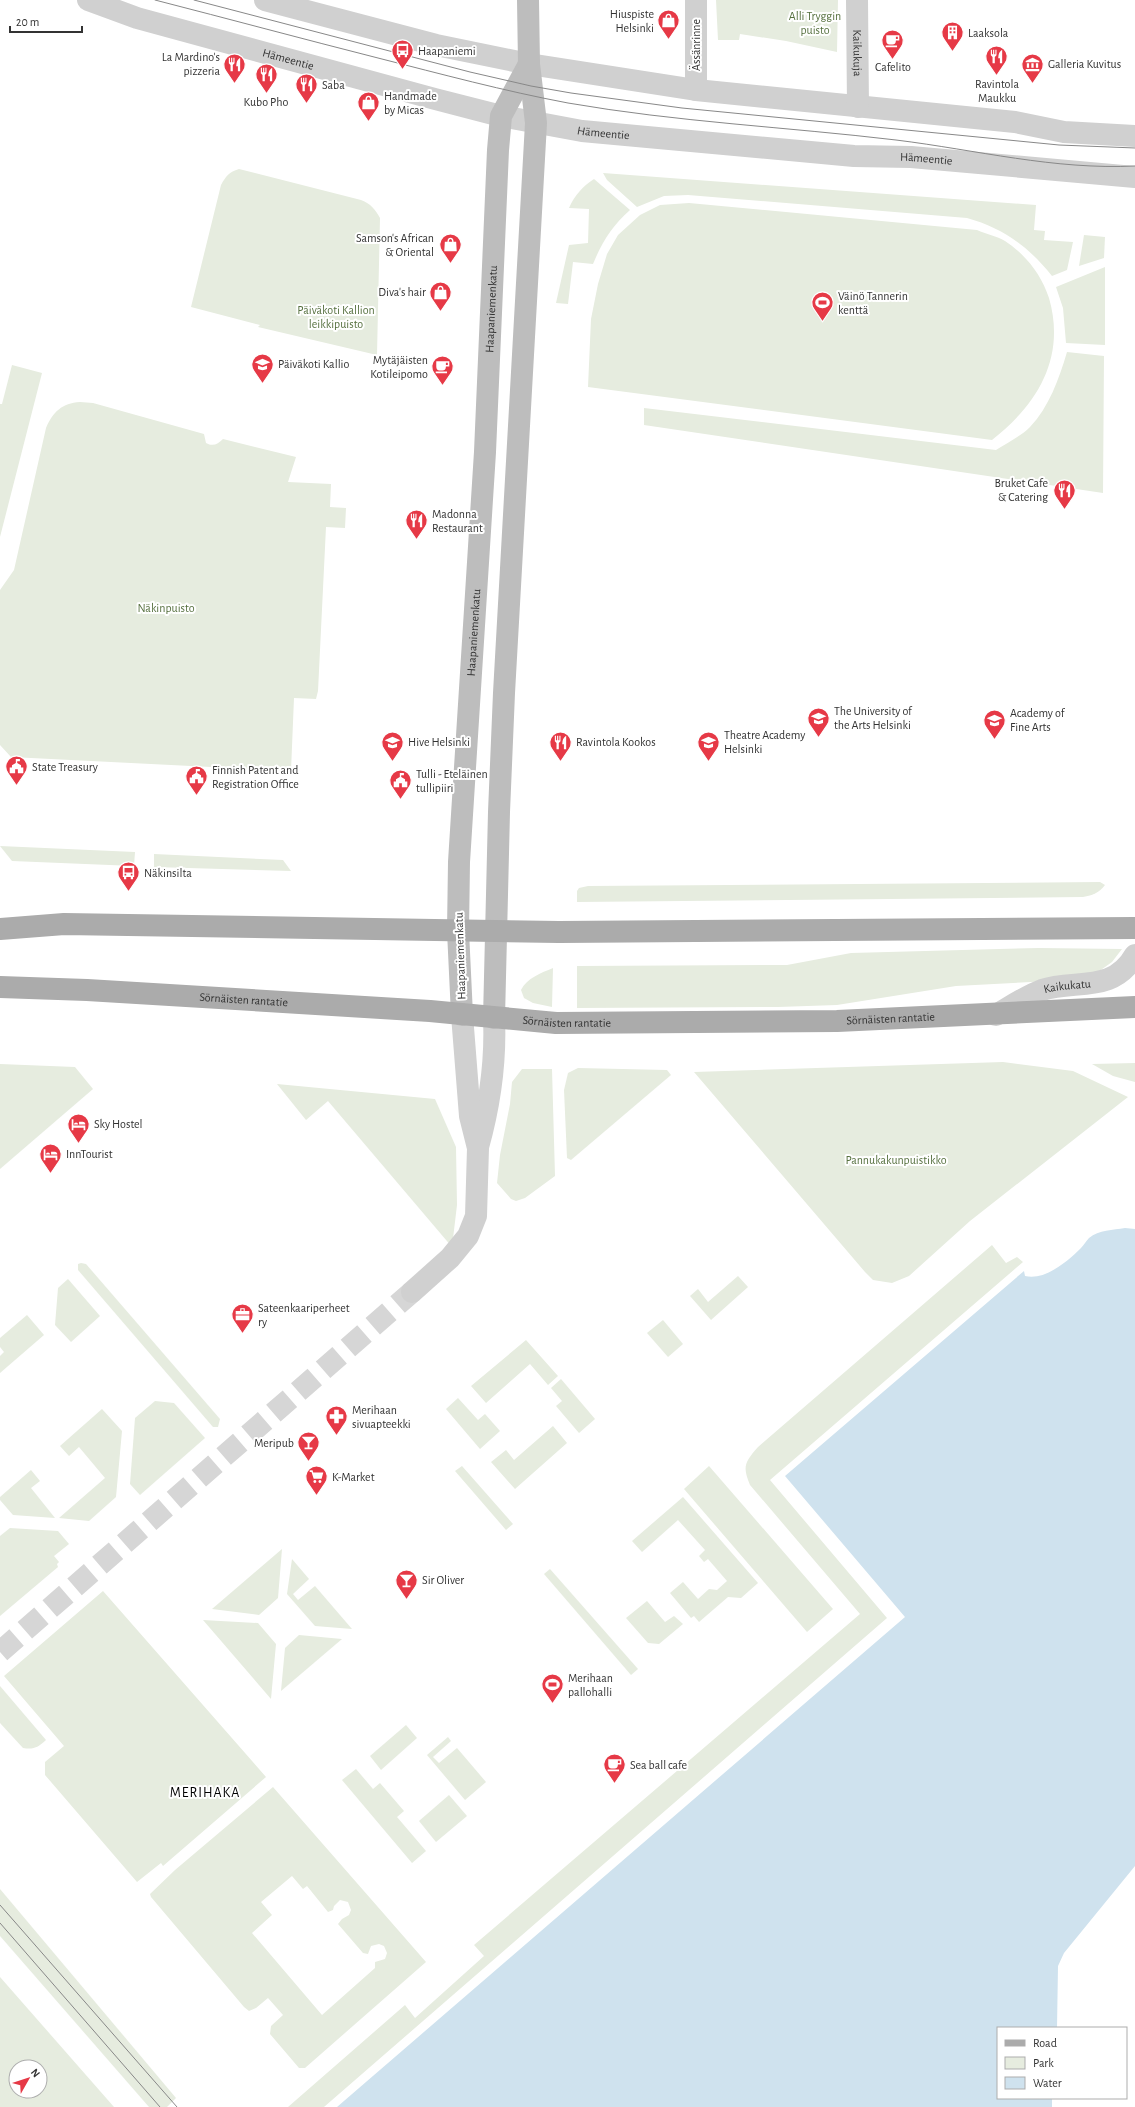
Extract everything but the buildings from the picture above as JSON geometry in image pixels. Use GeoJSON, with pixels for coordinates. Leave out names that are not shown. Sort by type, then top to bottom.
{"type":"FeatureCollection","features":[{"type":"Feature","properties":{"kind":"main road","name":"Haapaniemenkatu"},"geometry":{"type":"LineString","coordinates":[[494,1018],[499,812],[504,701],[536,123],[529,64],[528,0]]}},
{"type":"Feature","properties":{"kind":"main road"},"geometry":{"type":"LineString","coordinates":[[501,116],[529,64]]}},
{"type":"Feature","properties":{"kind":"main road","name":"Haapaniemenkatu"},"geometry":{"type":"LineString","coordinates":[[462,1015],[458,931],[460,854],[485,452],[501,116]]}},
{"type":"Feature","properties":{"kind":"main road"},"geometry":{"type":"LineString","coordinates":[[0,929],[64,924],[497,932],[1135,928]]}},
{"type":"Feature","properties":{"kind":"main road","name":"Sörnäisten rantatie"},"geometry":{"type":"LineString","coordinates":[[0,987],[102,991],[430,1011],[556,1023],[837,1021],[996,1015],[1135,1007]]}},
{"type":"Feature","properties":{"kind":"street","name":"Hämeentie"},"geometry":{"type":"LineString","coordinates":[[88,0],[137,18],[501,116],[582,131],[854,156],[911,157],[1135,177]]}},
{"type":"Feature","properties":{"kind":"street"},"geometry":{"type":"LineString","coordinates":[[265,0],[436,45],[529,64],[696,90],[1015,122],[1064,132],[1135,136]]}},
{"type":"Feature","properties":{"kind":"street","name":"Ässänrinne"},"geometry":{"type":"LineString","coordinates":[[696,0],[696,90]]}},
{"type":"Feature","properties":{"kind":"street","name":"Kaikukuja"},"geometry":{"type":"LineString","coordinates":[[857,0],[858,107]]}},
{"type":"Feature","properties":{"kind":"street"},"geometry":{"type":"LineString","coordinates":[[1135,177],[1135,184]]}},
{"type":"Feature","properties":{"kind":"street","name":"Kaikukatu"},"geometry":{"type":"LineString","coordinates":[[996,1015],[1042,990],[1100,983],[1128,966],[1135,955]]}},
{"type":"Feature","properties":{"kind":"street","name":"Haapaniemenkatu"},"geometry":{"type":"LineString","coordinates":[[462,1015],[470,1116],[478,1148]]}},
{"type":"Feature","properties":{"kind":"street","name":"Haapaniemenkatu"},"geometry":{"type":"LineString","coordinates":[[412,1292],[450,1258],[468,1236],[476,1216],[478,1148],[488,1113],[494,1073],[494,1018]]}},
{"type":"Feature","properties":{"kind":"green space","name":"Alli Tryggin puisto"},"geometry":{"type":"Polygon","coordinates":[[[716,0],[838,0],[837,52],[786,41],[740,34],[739,40],[718,40],[716,0]]]}},
{"type":"Feature","properties":{"kind":"green space","name":"Päiväkoti Kallion leikkipuisto"},"geometry":{"type":"Polygon","coordinates":[[[239,169],[361,200],[370,205],[376,212],[380,218],[377,355],[258,327],[260,325],[191,307],[221,185],[228,175],[239,169]]]}},
{"type":"Feature","properties":{"kind":"green space"},"geometry":{"type":"Polygon","coordinates":[[[603,173],[1036,205],[1034,230],[1045,231],[1044,240],[1073,242],[1067,270],[1052,276],[1034,256],[1004,233],[967,218],[688,195],[664,196],[637,207],[607,180],[603,173]]]}},
{"type":"Feature","properties":{"kind":"green space"},"geometry":{"type":"Polygon","coordinates":[[[594,179],[630,210],[608,235],[593,264],[573,262],[568,304],[556,303],[569,245],[588,243],[589,209],[569,208],[579,192],[594,179]]]}},
{"type":"Feature","properties":{"kind":"green space","name":"Väinö Tannerin kenttä"},"geometry":{"type":"Polygon","coordinates":[[[689,203],[977,230],[1002,239],[1020,252],[1032,266],[1042,281],[1049,298],[1053,320],[1054,340],[1051,359],[1044,378],[1035,395],[1023,411],[992,440],[588,387],[591,319],[598,284],[607,254],[618,235],[640,215],[660,205],[689,203]]]}},
{"type":"Feature","properties":{"kind":"green space"},"geometry":{"type":"Polygon","coordinates":[[[1084,235],[1105,237],[1104,258],[1079,266],[1084,235]]]}},
{"type":"Feature","properties":{"kind":"green space"},"geometry":{"type":"Polygon","coordinates":[[[1105,267],[1105,345],[1066,343],[1063,308],[1056,287],[1105,267]]]}},
{"type":"Feature","properties":{"kind":"green space"},"geometry":{"type":"Polygon","coordinates":[[[1067,352],[1104,356],[1103,493],[644,425],[644,408],[996,450],[1030,427],[1043,411],[1053,392],[1067,352]]]}},
{"type":"Feature","properties":{"kind":"green space"},"geometry":{"type":"Polygon","coordinates":[[[12,365],[42,373],[0,537],[0,404],[2,404],[12,365]]]}},
{"type":"Feature","properties":{"kind":"green space","name":"Näkinpuisto"},"geometry":{"type":"Polygon","coordinates":[[[80,402],[93,403],[204,434],[206,443],[211,445],[223,439],[296,457],[288,482],[331,484],[330,507],[346,508],[345,528],[326,527],[318,691],[316,699],[294,698],[291,771],[11,757],[0,745],[0,590],[14,570],[46,428],[52,417],[59,409],[68,404],[80,402]]]}},
{"type":"Feature","properties":{"kind":"green space"},"geometry":{"type":"Polygon","coordinates":[[[0,846],[135,852],[134,866],[12,861],[0,846]]]}},
{"type":"Feature","properties":{"kind":"green space"},"geometry":{"type":"Polygon","coordinates":[[[154,854],[283,860],[291,871],[154,867],[154,854]]]}},
{"type":"Feature","properties":{"kind":"green space"},"geometry":{"type":"Polygon","coordinates":[[[1100,882],[1105,885],[1098,892],[1083,897],[577,902],[577,891],[579,888],[588,886],[1100,882]]]}},
{"type":"Feature","properties":{"kind":"green space"},"geometry":{"type":"Polygon","coordinates":[[[1039,948],[1122,949],[1112,962],[1098,972],[1070,980],[956,986],[837,1005],[778,1007],[577,1008],[577,966],[787,965],[851,953],[1039,948]]]}},
{"type":"Feature","properties":{"kind":"green space"},"geometry":{"type":"Polygon","coordinates":[[[553,968],[552,1007],[533,1003],[524,998],[521,990],[527,982],[535,976],[553,968]]]}},
{"type":"Feature","properties":{"kind":"green space","name":"Pannukakunpuistikko"},"geometry":{"type":"Polygon","coordinates":[[[1003,1062],[1073,1071],[1128,1097],[970,1221],[909,1276],[892,1283],[873,1280],[865,1272],[694,1072],[1003,1062]]]}},
{"type":"Feature","properties":{"kind":"green space"},"geometry":{"type":"Polygon","coordinates":[[[1135,1063],[1135,1082],[1113,1076],[1092,1064],[1135,1063]]]}},
{"type":"Feature","properties":{"kind":"green space"},"geometry":{"type":"Polygon","coordinates":[[[0,1064],[75,1067],[93,1089],[0,1169],[0,1064]]]}},
{"type":"Feature","properties":{"kind":"green space"},"geometry":{"type":"Polygon","coordinates":[[[578,1068],[667,1070],[671,1075],[571,1160],[567,1158],[564,1090],[568,1073],[578,1068]]]}},
{"type":"Feature","properties":{"kind":"green space"},"geometry":{"type":"Polygon","coordinates":[[[522,1069],[552,1069],[555,1176],[525,1198],[516,1201],[511,1199],[497,1183],[500,1155],[510,1104],[512,1082],[522,1069]]]}},
{"type":"Feature","properties":{"kind":"green space"},"geometry":{"type":"Polygon","coordinates":[[[277,1084],[435,1099],[456,1147],[457,1205],[452,1247],[328,1101],[306,1120],[277,1084]]]}},
{"type":"Feature","properties":{"kind":"green space"},"geometry":{"type":"Polygon","coordinates":[[[992,1245],[1006,1263],[1017,1257],[1023,1262],[770,1480],[887,1618],[324,2107],[288,2107],[405,2005],[415,2018],[484,1956],[474,1945],[860,1614],[750,1485],[746,1473],[746,1464],[758,1447],[992,1245]]]}},
{"type":"Feature","properties":{"kind":"green space"},"geometry":{"type":"Polygon","coordinates":[[[78,1264],[86,1264],[220,1419],[218,1427],[213,1427],[78,1270],[78,1264]]]}},
{"type":"Feature","properties":{"kind":"green space"},"geometry":{"type":"Polygon","coordinates":[[[738,1276],[748,1287],[711,1320],[690,1296],[698,1289],[708,1302],[738,1276]]]}},
{"type":"Feature","properties":{"kind":"green space"},"geometry":{"type":"Polygon","coordinates":[[[68,1279],[100,1316],[71,1342],[55,1325],[58,1288],[68,1279]]]}},
{"type":"Feature","properties":{"kind":"green space"},"geometry":{"type":"Polygon","coordinates":[[[27,1315],[44,1335],[0,1373],[0,1356],[4,1352],[0,1347],[0,1338],[27,1315]]]}},
{"type":"Feature","properties":{"kind":"green space"},"geometry":{"type":"Polygon","coordinates":[[[663,1320],[683,1344],[668,1357],[647,1333],[663,1320]]]}},
{"type":"Feature","properties":{"kind":"green space"},"geometry":{"type":"Polygon","coordinates":[[[526,1340],[558,1376],[548,1385],[530,1364],[486,1403],[471,1386],[526,1340]]]}},
{"type":"Feature","properties":{"kind":"green space"},"geometry":{"type":"Polygon","coordinates":[[[561,1379],[595,1419],[579,1433],[556,1406],[562,1401],[551,1388],[561,1379]]]}},
{"type":"Feature","properties":{"kind":"green space"},"geometry":{"type":"Polygon","coordinates":[[[458,1398],[478,1420],[485,1414],[500,1431],[480,1449],[446,1409],[458,1398]]]}},
{"type":"Feature","properties":{"kind":"green space"},"geometry":{"type":"Polygon","coordinates":[[[155,1401],[174,1403],[205,1438],[140,1495],[130,1484],[135,1418],[155,1401]]]}},
{"type":"Feature","properties":{"kind":"green space"},"geometry":{"type":"Polygon","coordinates":[[[102,1409],[122,1431],[116,1497],[89,1521],[59,1518],[105,1478],[79,1447],[69,1456],[60,1446],[102,1409]]]}},
{"type":"Feature","properties":{"kind":"green space"},"geometry":{"type":"Polygon","coordinates":[[[553,1426],[567,1443],[515,1489],[491,1462],[506,1450],[514,1460],[553,1426]]]}},
{"type":"Feature","properties":{"kind":"green space"},"geometry":{"type":"Polygon","coordinates":[[[462,1466],[513,1524],[506,1530],[455,1471],[462,1466]]]}},
{"type":"Feature","properties":{"kind":"green space"},"geometry":{"type":"Polygon","coordinates":[[[709,1466],[833,1609],[807,1632],[684,1489],[709,1466]]]}},
{"type":"Feature","properties":{"kind":"green space"},"geometry":{"type":"Polygon","coordinates":[[[31,1470],[40,1481],[31,1488],[55,1518],[13,1515],[0,1500],[0,1497],[31,1470]]]}},
{"type":"Feature","properties":{"kind":"green space"},"geometry":{"type":"Polygon","coordinates":[[[683,1497],[758,1583],[741,1598],[728,1597],[699,1622],[694,1616],[691,1618],[670,1593],[683,1582],[698,1599],[709,1589],[717,1590],[727,1581],[708,1559],[704,1562],[699,1556],[705,1550],[678,1520],[642,1552],[632,1541],[683,1497]]]}},
{"type":"Feature","properties":{"kind":"green space"},"geometry":{"type":"Polygon","coordinates":[[[10,1528],[58,1531],[69,1544],[54,1556],[59,1562],[57,1564],[58,1567],[0,1616],[0,1536],[10,1528]]]}},
{"type":"Feature","properties":{"kind":"green space"},"geometry":{"type":"Polygon","coordinates":[[[282,1549],[278,1598],[259,1615],[212,1609],[282,1549]]]}},
{"type":"Feature","properties":{"kind":"green space"},"geometry":{"type":"Polygon","coordinates":[[[292,1559],[309,1579],[293,1594],[298,1600],[315,1586],[352,1629],[315,1626],[287,1594],[292,1559]]]}},
{"type":"Feature","properties":{"kind":"green space"},"geometry":{"type":"Polygon","coordinates":[[[550,1569],[638,1669],[631,1675],[544,1574],[550,1569]]]}},
{"type":"Feature","properties":{"kind":"green space"},"geometry":{"type":"Polygon","coordinates":[[[103,1591],[266,1777],[163,1866],[161,1863],[137,1882],[45,1775],[45,1762],[64,1746],[4,1676],[103,1591]]]}},
{"type":"Feature","properties":{"kind":"green space"},"geometry":{"type":"Polygon","coordinates":[[[647,1601],[665,1622],[674,1616],[683,1624],[659,1644],[648,1643],[626,1618],[647,1601]]]}},
{"type":"Feature","properties":{"kind":"green space"},"geometry":{"type":"Polygon","coordinates":[[[203,1620],[258,1623],[276,1644],[271,1699],[203,1620]]]}},
{"type":"Feature","properties":{"kind":"green space"},"geometry":{"type":"Polygon","coordinates":[[[299,1635],[342,1639],[281,1691],[285,1648],[299,1635]]]}},
{"type":"Feature","properties":{"kind":"green space"},"geometry":{"type":"Polygon","coordinates":[[[0,1686],[46,1740],[38,1746],[30,1749],[23,1748],[0,1723],[0,1686]]]}},
{"type":"Feature","properties":{"kind":"green space"},"geometry":{"type":"Polygon","coordinates":[[[406,1725],[417,1738],[381,1770],[370,1756],[406,1725]]]}},
{"type":"Feature","properties":{"kind":"green space"},"geometry":{"type":"Polygon","coordinates":[[[448,1737],[451,1741],[433,1757],[439,1763],[457,1748],[486,1782],[465,1800],[427,1755],[448,1737]]]}},
{"type":"Feature","properties":{"kind":"green space"},"geometry":{"type":"Polygon","coordinates":[[[356,1769],[373,1789],[380,1783],[404,1811],[397,1817],[426,1851],[412,1863],[342,1780],[356,1769]]]}},
{"type":"Feature","properties":{"kind":"green space"},"geometry":{"type":"Polygon","coordinates":[[[273,1787],[426,1962],[305,2068],[299,2068],[270,2034],[271,2026],[283,2015],[268,1998],[256,2008],[249,2011],[244,2007],[151,1897],[150,1894],[175,1870],[273,1787]],[[292,1876],[261,1902],[272,1915],[252,1933],[322,2015],[375,1968],[375,1962],[385,1959],[387,1953],[384,1946],[379,1944],[371,1946],[368,1954],[363,1953],[338,1924],[342,1919],[349,1915],[351,1910],[348,1902],[340,1900],[334,1906],[333,1910],[328,1912],[307,1886],[303,1889],[292,1876]]]}},
{"type":"Feature","properties":{"kind":"green space"},"geometry":{"type":"Polygon","coordinates":[[[449,1795],[467,1816],[436,1842],[419,1821],[449,1795]]]}},
{"type":"Feature","properties":{"kind":"green space"},"geometry":{"type":"Polygon","coordinates":[[[0,1889],[176,2098],[167,2107],[149,2107],[0,1936],[0,1889]]]}},
{"type":"Feature","properties":{"kind":"green space"},"geometry":{"type":"Polygon","coordinates":[[[0,1977],[114,2107],[0,2107],[0,1977]]]}},
{"type":"Feature","properties":{"kind":"water"},"geometry":{"type":"Polygon","coordinates":[[[1125,1228],[1135,1229],[1135,1866],[1064,1953],[1058,1966],[1057,2027],[997,2027],[997,2099],[1052,2099],[1052,2107],[337,2107],[905,1617],[785,1476],[1024,1271],[1025,1276],[1033,1277],[1048,1273],[1070,1259],[1093,1235],[1125,1228]]]}},
{"type":"Feature","properties":{"kind":"tunnel"},"geometry":{"type":"LineString","coordinates":[[0,1652],[412,1292]]}},
{"type":"Feature","properties":{"kind":"tram line"},"geometry":{"type":"LineString","coordinates":[[155,0],[449,76],[520,93],[609,110],[691,120],[855,135],[1045,162],[1075,165],[1135,166]]}},
{"type":"Feature","properties":{"kind":"tram line"},"geometry":{"type":"LineString","coordinates":[[194,0],[470,72],[531,86],[571,93],[682,108],[1059,145],[1135,148]]}},
{"type":"Feature","properties":{"kind":"tram line"},"geometry":{"type":"LineString","coordinates":[[0,1905],[177,2107]]}},
{"type":"Feature","properties":{"kind":"tram line"},"geometry":{"type":"LineString","coordinates":[[0,1923],[160,2107]]}},
{"type":"Feature","properties":{"kind":"place","name":"Hiuspiste Helsinki"},"geometry":{"type":"Point","coordinates":[669,40]}},
{"type":"Feature","properties":{"kind":"place","name":"Laaksola"},"geometry":{"type":"Point","coordinates":[953,52]}},
{"type":"Feature","properties":{"kind":"place","name":"Cafelito"},"geometry":{"type":"Point","coordinates":[893,60]}},
{"type":"Feature","properties":{"kind":"place","name":"Haapaniemi"},"geometry":{"type":"Point","coordinates":[403,70]}},
{"type":"Feature","properties":{"kind":"place","name":"Ravintola Maukku"},"geometry":{"type":"Point","coordinates":[997,76]}},
{"type":"Feature","properties":{"kind":"place","name":"La Mardino's pizzeria"},"geometry":{"type":"Point","coordinates":[235,84]}},
{"type":"Feature","properties":{"kind":"place","name":"Galleria Kuvitus"},"geometry":{"type":"Point","coordinates":[1033,84]}},
{"type":"Feature","properties":{"kind":"place","name":"Kubo Pho"},"geometry":{"type":"Point","coordinates":[266,94]}},
{"type":"Feature","properties":{"kind":"place","name":"Saba"},"geometry":{"type":"Point","coordinates":[307,104]}},
{"type":"Feature","properties":{"kind":"place","name":"Handmade by Micas"},"geometry":{"type":"Point","coordinates":[369,122]}},
{"type":"Feature","properties":{"kind":"place","name":"Samson's African & Oriental"},"geometry":{"type":"Point","coordinates":[450,264]}},
{"type":"Feature","properties":{"kind":"place","name":"Diva's hair"},"geometry":{"type":"Point","coordinates":[441,312]}},
{"type":"Feature","properties":{"kind":"place","name":"Väinö Tannerin kenttä"},"geometry":{"type":"Point","coordinates":[823,322]}},
{"type":"Feature","properties":{"kind":"place","name":"Päiväkoti Kallio"},"geometry":{"type":"Point","coordinates":[262,384]}},
{"type":"Feature","properties":{"kind":"place","name":"Mytäjäisten Kotileipomo"},"geometry":{"type":"Point","coordinates":[443,386]}},
{"type":"Feature","properties":{"kind":"place","name":"Bruket Cafe & Catering"},"geometry":{"type":"Point","coordinates":[1064,510]}},
{"type":"Feature","properties":{"kind":"place","name":"Madonna Restaurant"},"geometry":{"type":"Point","coordinates":[417,540]}},
{"type":"Feature","properties":{"kind":"place","name":"The University of the Arts Helsinki"},"geometry":{"type":"Point","coordinates":[819,738]}},
{"type":"Feature","properties":{"kind":"place","name":"Academy of Fine Arts"},"geometry":{"type":"Point","coordinates":[995,740]}},
{"type":"Feature","properties":{"kind":"place","name":"Hive Helsinki"},"geometry":{"type":"Point","coordinates":[393,762]}},
{"type":"Feature","properties":{"kind":"place","name":"Ravintola Kookos"},"geometry":{"type":"Point","coordinates":[560,762]}},
{"type":"Feature","properties":{"kind":"place","name":"Theatre Academy Helsinki"},"geometry":{"type":"Point","coordinates":[708,762]}},
{"type":"Feature","properties":{"kind":"place","name":"State Treasury"},"geometry":{"type":"Point","coordinates":[17,786]}},
{"type":"Feature","properties":{"kind":"place","name":"Finnish Patent and Registration Office"},"geometry":{"type":"Point","coordinates":[197,796]}},
{"type":"Feature","properties":{"kind":"place","name":"Tulli - Eteläinen tullipiiri"},"geometry":{"type":"Point","coordinates":[400,800]}},
{"type":"Feature","properties":{"kind":"place","name":"Näkinsilta"},"geometry":{"type":"Point","coordinates":[128,892]}},
{"type":"Feature","properties":{"kind":"place","name":"Sky Hostel"},"geometry":{"type":"Point","coordinates":[79,1144]}},
{"type":"Feature","properties":{"kind":"place","name":"InnTourist"},"geometry":{"type":"Point","coordinates":[50,1174]}},
{"type":"Feature","properties":{"kind":"place","name":"Sateenkaariperheet ry"},"geometry":{"type":"Point","coordinates":[243,1334]}},
{"type":"Feature","properties":{"kind":"place","name":"Merihaan sivuapteekki"},"geometry":{"type":"Point","coordinates":[337,1436]}},
{"type":"Feature","properties":{"kind":"place","name":"Meripub"},"geometry":{"type":"Point","coordinates":[309,1462]}},
{"type":"Feature","properties":{"kind":"place","name":"K-Market"},"geometry":{"type":"Point","coordinates":[317,1496]}},
{"type":"Feature","properties":{"kind":"place","name":"Sir Oliver"},"geometry":{"type":"Point","coordinates":[406,1600]}},
{"type":"Feature","properties":{"kind":"place","name":"Merihaan pallohalli"},"geometry":{"type":"Point","coordinates":[552,1704]}},
{"type":"Feature","properties":{"kind":"place","name":"Sea ball cafe"},"geometry":{"type":"Point","coordinates":[614,1784]}},
{"type":"Feature","properties":{"kind":"district","name":"MERIHAKA"},"geometry":{"type":"Point","coordinates":[205,1793]}}]}
